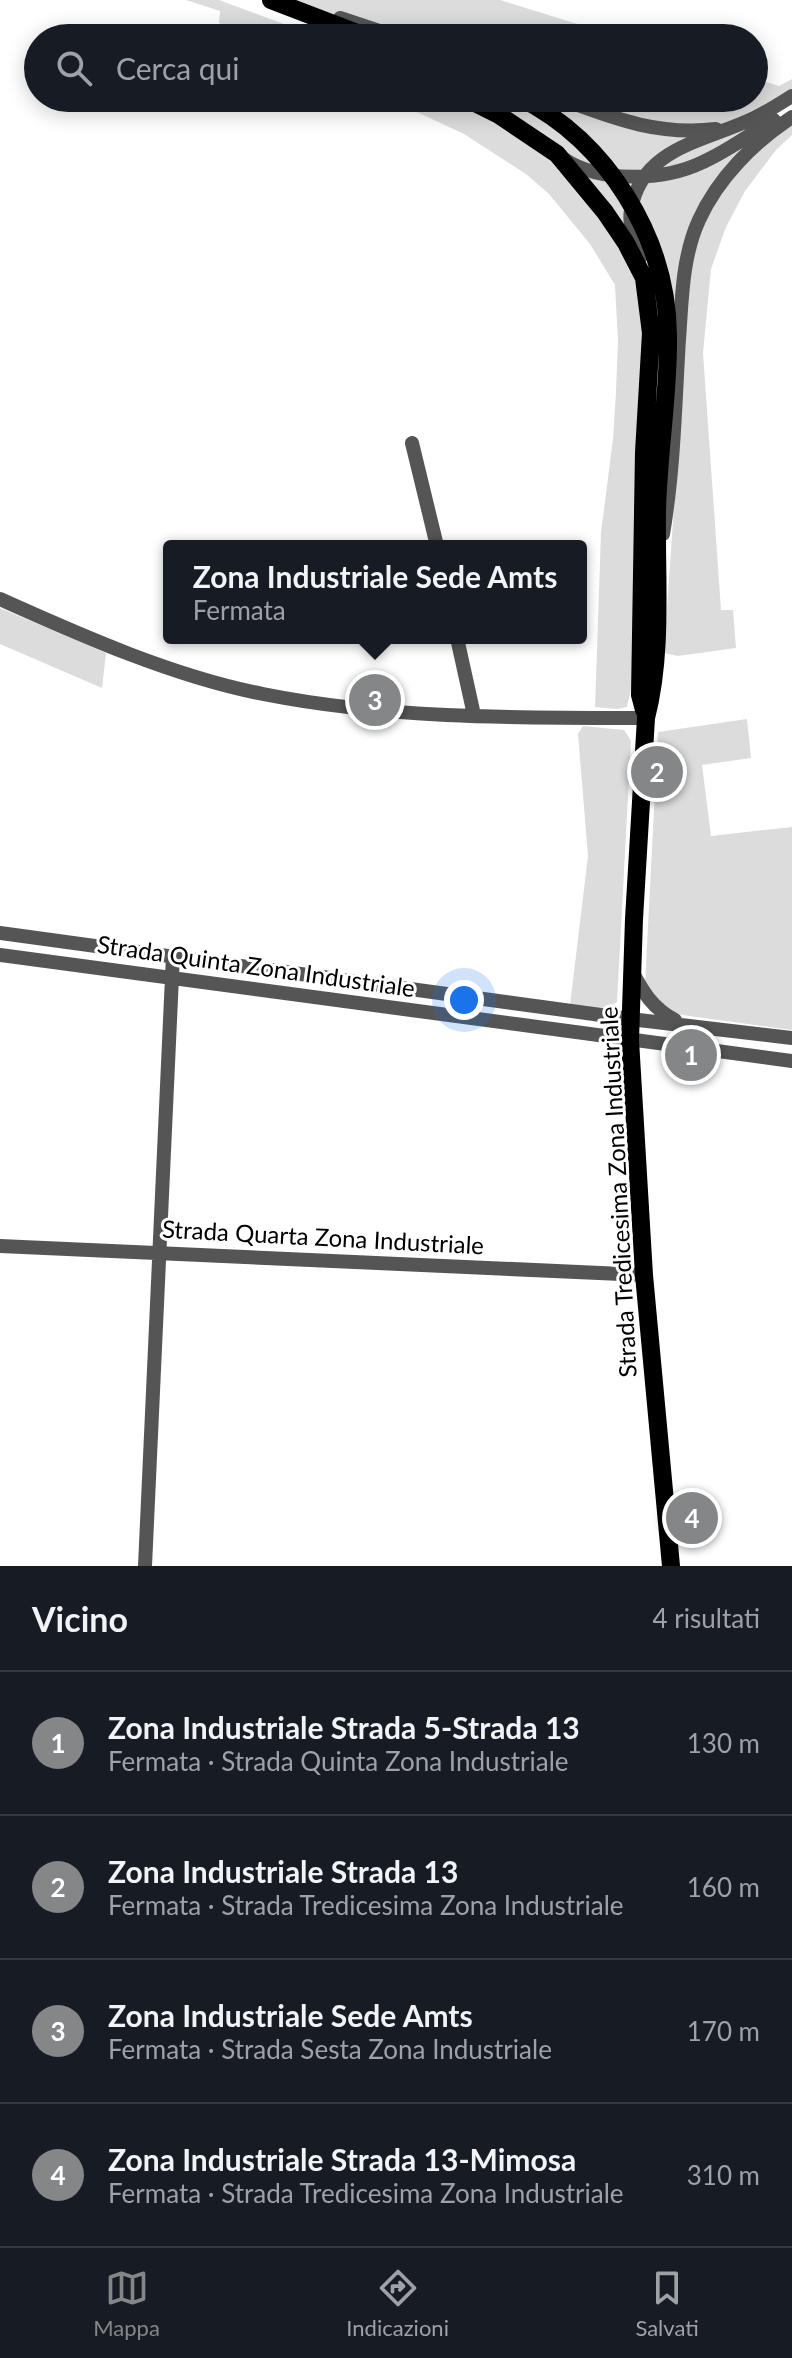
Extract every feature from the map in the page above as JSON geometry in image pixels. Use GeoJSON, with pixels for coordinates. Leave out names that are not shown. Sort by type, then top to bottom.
{"type":"FeatureCollection","features":[{"type":"Feature","properties":{"kind":"main road"},"geometry":{"type":"LineString","coordinates":[[253,0],[307,24]]}},
{"type":"Feature","properties":{"kind":"main road"},"geometry":{"type":"LineString","coordinates":[[273,0],[334,24]]}},
{"type":"Feature","properties":{"kind":"main road"},"geometry":{"type":"LineString","coordinates":[[493,112],[557,154],[605,212],[644,278],[651,333],[644,452],[640,665],[640,695],[646,718]]}},
{"type":"Feature","properties":{"kind":"main road"},"geometry":{"type":"LineString","coordinates":[[542,112],[590,148],[635,210],[660,278],[668,320],[657,512],[659,558],[654,670],[646,718]]}},
{"type":"Feature","properties":{"kind":"main road","name":"Strada Tredicesima Zona Industriale"},"geometry":{"type":"LineString","coordinates":[[646,718],[630,1040],[644,1275],[671,1566]]}},
{"type":"Feature","properties":{"kind":"street"},"geometry":{"type":"LineString","coordinates":[[273,0],[358,24]]}},
{"type":"Feature","properties":{"kind":"street"},"geometry":{"type":"LineString","coordinates":[[768,110],[792,96]]}},
{"type":"Feature","properties":{"kind":"street"},"geometry":{"type":"LineString","coordinates":[[557,154],[590,172],[611,176],[662,174],[701,164],[792,109]]}},
{"type":"Feature","properties":{"kind":"street"},"geometry":{"type":"LineString","coordinates":[[596,112],[651,128],[681,131],[732,127]]}},
{"type":"Feature","properties":{"kind":"street"},"geometry":{"type":"LineString","coordinates":[[644,278],[630,211],[646,175],[655,163],[673,150],[765,112]]}},
{"type":"Feature","properties":{"kind":"street"},"geometry":{"type":"LineString","coordinates":[[659,558],[668,500],[683,287],[693,237],[699,219],[724,179],[761,139],[792,117]]}},
{"type":"Feature","properties":{"kind":"street"},"geometry":{"type":"LineString","coordinates":[[412,443],[436,540]]}},
{"type":"Feature","properties":{"kind":"street"},"geometry":{"type":"LineString","coordinates":[[0,599],[168,668],[263,694],[331,705],[474,715],[646,718]]}},
{"type":"Feature","properties":{"kind":"street"},"geometry":{"type":"LineString","coordinates":[[458,644],[474,715]]}},
{"type":"Feature","properties":{"kind":"street","name":"Strada Quinta Zona Industriale"},"geometry":{"type":"LineString","coordinates":[[0,933],[630,1019],[792,1038]]}},
{"type":"Feature","properties":{"kind":"street"},"geometry":{"type":"LineString","coordinates":[[87,967],[90,945]]}},
{"type":"Feature","properties":{"kind":"street","name":"Strada Quinta Zona Industriale"},"geometry":{"type":"LineString","coordinates":[[0,955],[792,1061]]}},
{"type":"Feature","properties":{"kind":"street"},"geometry":{"type":"LineString","coordinates":[[145,1566],[173,955]]}},
{"type":"Feature","properties":{"kind":"street"},"geometry":{"type":"LineString","coordinates":[[632,971],[657,1010],[682,1024]]}},
{"type":"Feature","properties":{"kind":"street","name":"Strada Quarta Zona Industriale"},"geometry":{"type":"LineString","coordinates":[[0,1246],[644,1275]]}},
{"type":"Feature","properties":{"kind":"shaded area"},"geometry":{"type":"Polygon","coordinates":[[[186,0],[219,0],[284,24],[221,24],[220,11],[186,0]]]}},
{"type":"Feature","properties":{"kind":"shaded area"},"geometry":{"type":"Polygon","coordinates":[[[288,0],[500,0],[578,24],[364,24],[288,0]]]}},
{"type":"Feature","properties":{"kind":"shaded area"},"geometry":{"type":"Polygon","coordinates":[[[792,79],[792,90],[768,104],[768,82],[779,86],[792,79]]]}},
{"type":"Feature","properties":{"kind":"shaded area"},"geometry":{"type":"Polygon","coordinates":[[[417,112],[479,112],[555,162],[580,187],[631,265],[642,304],[643,335],[633,680],[627,707],[595,707],[601,533],[616,392],[618,341],[615,285],[590,244],[549,194],[526,174],[464,134],[417,112]]]}},
{"type":"Feature","properties":{"kind":"shaded area"},"geometry":{"type":"Polygon","coordinates":[[[501,112],[587,112],[625,127],[697,137],[644,172],[583,165],[501,112]]]}},
{"type":"Feature","properties":{"kind":"shaded area"},"geometry":{"type":"Polygon","coordinates":[[[617,112],[752,112],[707,127],[668,126],[617,112]]]}},
{"type":"Feature","properties":{"kind":"shaded area"},"geometry":{"type":"Polygon","coordinates":[[[792,124],[792,135],[776,150],[745,191],[726,227],[711,269],[703,353],[721,610],[733,610],[736,648],[678,656],[664,653],[690,272],[701,226],[734,176],[766,143],[792,124]]]}},
{"type":"Feature","properties":{"kind":"shaded area"},"geometry":{"type":"Polygon","coordinates":[[[753,128],[701,160],[654,171],[682,150],[753,128]]]}},
{"type":"Feature","properties":{"kind":"shaded area"},"geometry":{"type":"Polygon","coordinates":[[[757,137],[716,180],[674,323],[658,245],[637,200],[649,179],[757,137]]]}},
{"type":"Feature","properties":{"kind":"shaded area"},"geometry":{"type":"Polygon","coordinates":[[[577,172],[639,179],[629,240],[577,172]]]}},
{"type":"Feature","properties":{"kind":"shaded area"},"geometry":{"type":"Polygon","coordinates":[[[0,608],[106,653],[102,688],[0,644],[0,608]]]}},
{"type":"Feature","properties":{"kind":"shaded area"},"geometry":{"type":"Polygon","coordinates":[[[747,719],[751,758],[702,765],[711,836],[792,827],[792,1030],[675,1014],[661,1005],[645,985],[658,732],[747,719]]]}},
{"type":"Feature","properties":{"kind":"shaded area"},"geometry":{"type":"Polygon","coordinates":[[[583,726],[624,730],[631,741],[617,1002],[601,1008],[570,1005],[588,856],[578,734],[583,726]]]}},
{"type":"Feature","properties":{"kind":"place","name":"Zona Industriale Sede Amts"},"geometry":{"type":"Point","coordinates":[375,700]}},
{"type":"Feature","properties":{"kind":"place","name":"Zona Industriale Strada 13"},"geometry":{"type":"Point","coordinates":[657,772]}},
{"type":"Feature","properties":{"kind":"place","name":"Zona Industriale Strada 5-Strada 13"},"geometry":{"type":"Point","coordinates":[691,1055]}},
{"type":"Feature","properties":{"kind":"place","name":"Zona Industriale Strada 13-Mimosa"},"geometry":{"type":"Point","coordinates":[692,1518]}}]}
